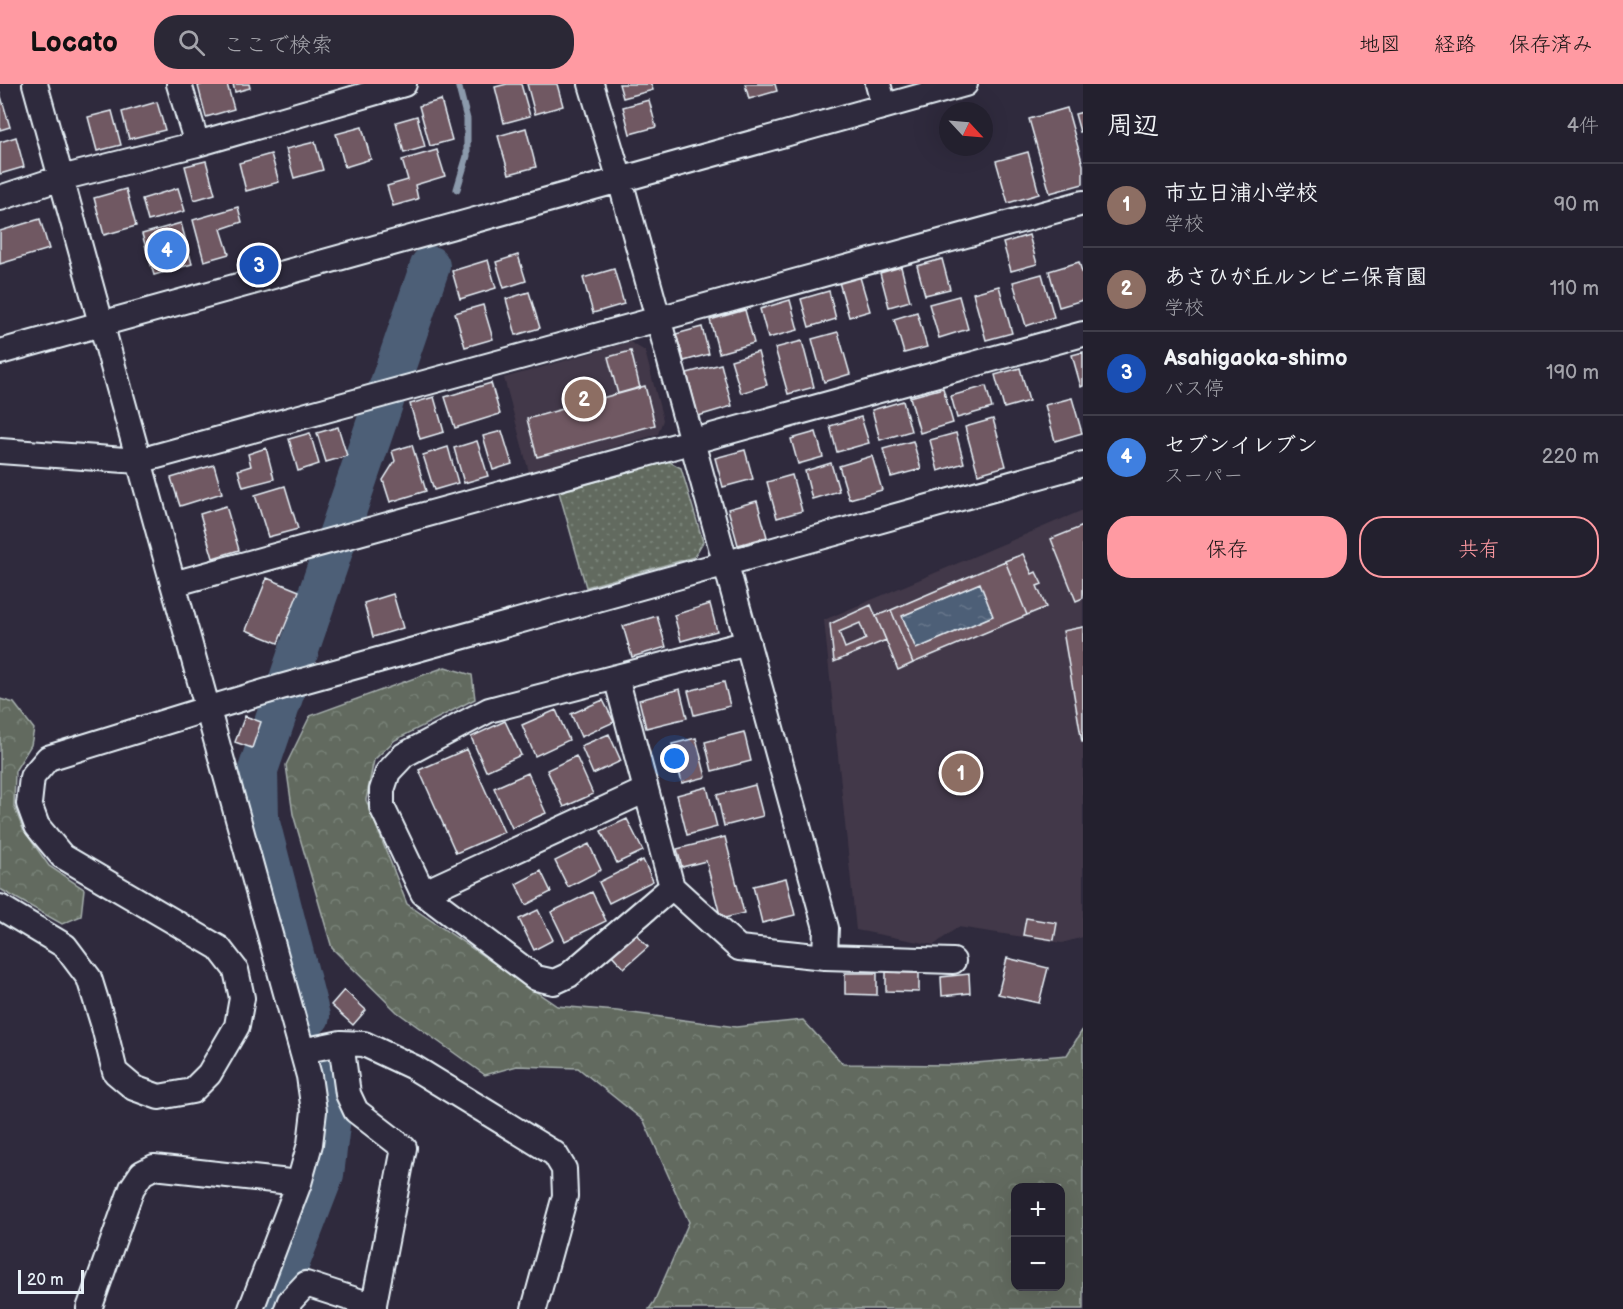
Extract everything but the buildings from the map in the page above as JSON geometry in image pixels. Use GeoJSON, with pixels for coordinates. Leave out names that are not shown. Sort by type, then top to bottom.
{"type":"FeatureCollection","features":[{"type":"Feature","properties":{"kind":"street"},"geometry":{"type":"LineString","coordinates":[[35,84],[309,1077],[314,1111],[310,1144],[299,1183],[252,1309]]}},
{"type":"Feature","properties":{"kind":"street"},"geometry":{"type":"LineString","coordinates":[[179,84],[197,144]]}},
{"type":"Feature","properties":{"kind":"street"},"geometry":{"type":"LineString","coordinates":[[0,198],[61,178],[197,144],[404,84]]}},
{"type":"Feature","properties":{"kind":"street"},"geometry":{"type":"LineString","coordinates":[[591,84],[659,319],[826,928],[825,957]]}},
{"type":"Feature","properties":{"kind":"street"},"geometry":{"type":"LineString","coordinates":[[0,352],[620,180],[881,95],[964,84]]}},
{"type":"Feature","properties":{"kind":"street"},"geometry":{"type":"LineString","coordinates":[[0,451],[139,460],[1083,203]]}},
{"type":"Feature","properties":{"kind":"street"},"geometry":{"type":"LineString","coordinates":[[173,584],[1083,334]]}},
{"type":"Feature","properties":{"kind":"street"},"geometry":{"type":"LineString","coordinates":[[0,907],[65,946],[89,978],[115,1072],[134,1088],[159,1097],[192,1091],[209,1074],[237,1026],[242,998],[237,970],[219,948],[62,856],[38,826],[29,804],[32,777],[48,758],[207,708],[1083,464]]}},
{"type":"Feature","properties":{"kind":"street"},"geometry":{"type":"LineString","coordinates":[[672,887],[569,975],[554,982],[536,978],[423,892],[382,807],[382,790],[388,772],[404,755],[489,710],[747,643]]}},
{"type":"Feature","properties":{"kind":"street"},"geometry":{"type":"LineString","coordinates":[[616,677],[672,887],[739,948],[825,957],[953,961]]}},
{"type":"Feature","properties":{"kind":"street"},"geometry":{"type":"LineString","coordinates":[[423,892],[646,790]]}},
{"type":"Feature","properties":{"kind":"street"},"geometry":{"type":"LineString","coordinates":[[302,1051],[341,1043],[364,1044],[413,1067],[555,1154],[564,1169],[565,1196],[534,1309]]}},
{"type":"Feature","properties":{"kind":"street"},"geometry":{"type":"LineString","coordinates":[[287,1309],[290,1301],[306,1284],[374,1307],[404,1148],[356,1111],[348,1094],[341,1043]]}},
{"type":"Feature","properties":{"kind":"street"},"geometry":{"type":"LineString","coordinates":[[89,1309],[132,1188],[142,1173],[154,1167],[299,1183]]}},
{"type":"Feature","properties":{"kind":"shaded area"},"geometry":{"type":"Polygon","coordinates":[[[630,342],[645,351],[663,420],[658,434],[529,472],[504,378],[630,342]]]}},
{"type":"Feature","properties":{"kind":"shaded area"},"geometry":{"type":"Polygon","coordinates":[[[1083,510],[1083,937],[1062,943],[958,927],[934,945],[856,930],[824,620],[1083,510]]]}},
{"type":"Feature","properties":{"kind":"green space"},"geometry":{"type":"Polygon","coordinates":[[[668,461],[681,468],[703,542],[694,557],[586,587],[559,492],[668,461]]]}},
{"type":"Feature","properties":{"kind":"green space"},"geometry":{"type":"Polygon","coordinates":[[[445,667],[472,675],[475,699],[395,740],[374,760],[366,800],[407,904],[557,1006],[617,1011],[736,1027],[803,1020],[843,1064],[953,1065],[1067,1055],[1083,1029],[1083,1309],[649,1309],[689,1222],[644,1121],[578,1068],[517,1066],[485,1075],[397,1012],[332,948],[293,814],[286,765],[310,716],[445,667]]]}},
{"type":"Feature","properties":{"kind":"green space"},"geometry":{"type":"Polygon","coordinates":[[[0,699],[14,703],[34,729],[31,745],[15,771],[14,806],[23,829],[49,866],[84,889],[81,916],[62,924],[0,889],[0,699]]]}},
{"type":"Feature","properties":{"kind":"water"},"geometry":{"type":"Polygon","coordinates":[[[980,583],[993,616],[916,649],[902,616],[980,583]]]}},
{"type":"Feature","properties":{"kind":"waterway"},"geometry":{"type":"LineString","coordinates":[[457,189],[467,156],[467,119],[458,84]]}},
{"type":"Feature","properties":{"kind":"waterway"},"geometry":{"type":"LineString","coordinates":[[310,1016],[259,819],[258,770],[430,266]]}},
{"type":"Feature","properties":{"kind":"waterway"},"geometry":{"type":"LineString","coordinates":[[272,1309],[324,1174],[333,1100],[324,1063]]}},
{"type":"Feature","properties":{"kind":"place","name":"セブンイレブン"},"geometry":{"type":"Point","coordinates":[167,250]}},
{"type":"Feature","properties":{"kind":"place","name":"Asahigaoka-shimo"},"geometry":{"type":"Point","coordinates":[259,265]}},
{"type":"Feature","properties":{"kind":"place","name":"あさひが丘ルンビニ保育園"},"geometry":{"type":"Point","coordinates":[584,399]}},
{"type":"Feature","properties":{"kind":"place","name":"市立日浦小学校"},"geometry":{"type":"Point","coordinates":[961,773]}}]}
